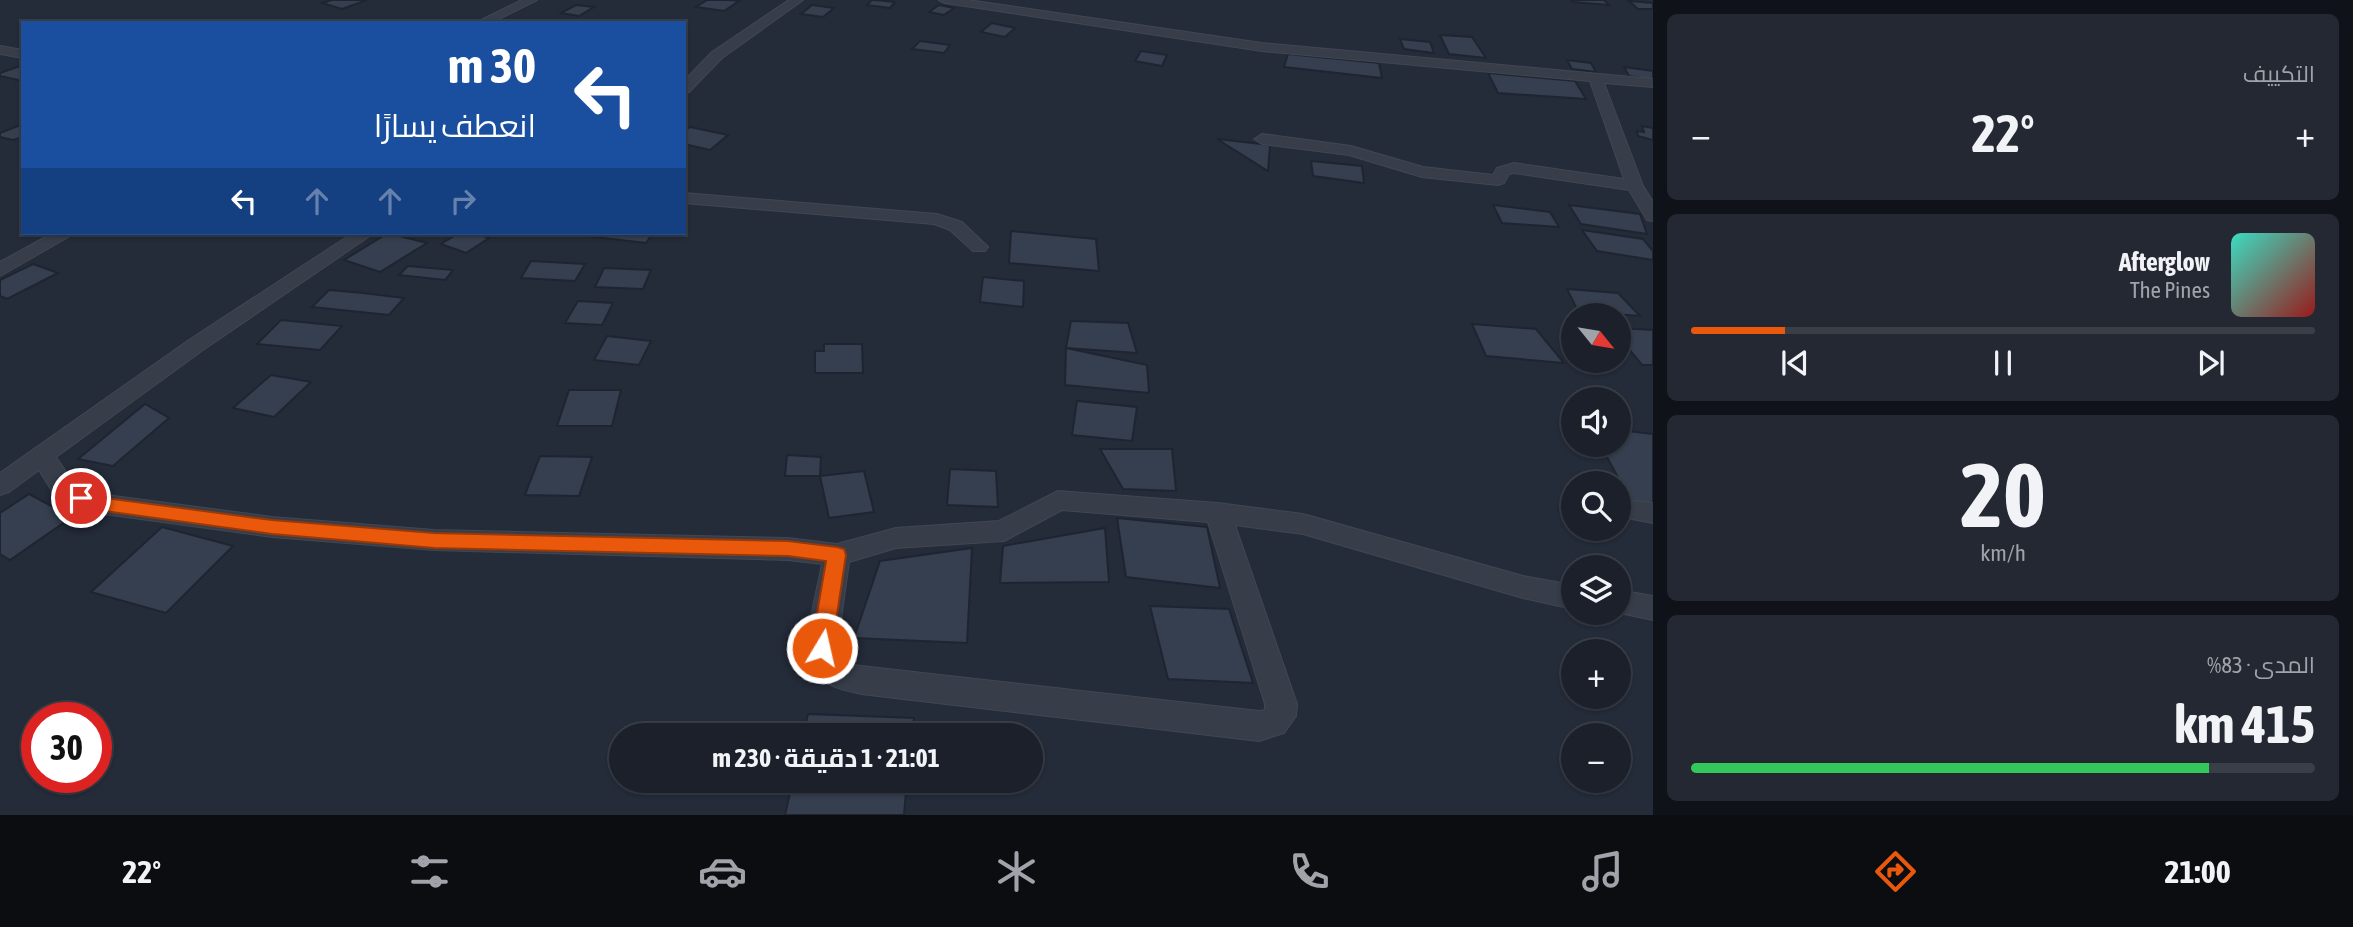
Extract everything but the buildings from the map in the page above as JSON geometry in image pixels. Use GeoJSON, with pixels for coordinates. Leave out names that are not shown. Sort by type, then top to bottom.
{"type":"FeatureCollection","features":[{"type":"Feature","properties":{"kind":"street"},"geometry":{"type":"LineString","coordinates":[[485,21],[531,0]]}},
{"type":"Feature","properties":{"kind":"street"},"geometry":{"type":"LineString","coordinates":[[686,87],[717,55],[797,0]]}},
{"type":"Feature","properties":{"kind":"street"},"geometry":{"type":"LineString","coordinates":[[946,0],[977,2],[1262,47],[1653,83]]}},
{"type":"Feature","properties":{"kind":"street"},"geometry":{"type":"LineString","coordinates":[[0,50],[21,54]]}},
{"type":"Feature","properties":{"kind":"street"},"geometry":{"type":"LineString","coordinates":[[1596,78],[1635,186],[1653,216]]}},
{"type":"Feature","properties":{"kind":"street"},"geometry":{"type":"LineString","coordinates":[[1262,139],[1351,151],[1397,166],[1485,181],[1498,180],[1503,171],[1514,168],[1635,186]]}},
{"type":"Feature","properties":{"kind":"street"},"geometry":{"type":"LineString","coordinates":[[686,198],[937,219],[956,226],[979,247]]}},
{"type":"Feature","properties":{"kind":"street"},"geometry":{"type":"LineString","coordinates":[[0,270],[62,235]]}},
{"type":"Feature","properties":{"kind":"street"},"geometry":{"type":"LineString","coordinates":[[0,486],[196,345],[362,235]]}},
{"type":"Feature","properties":{"kind":"street"},"geometry":{"type":"LineString","coordinates":[[43,456],[66,492],[97,503],[272,527],[434,540],[788,548],[837,555],[897,538],[1004,531],[1058,500],[1218,513],[1303,524],[1523,587],[1561,595]]}},
{"type":"Feature","properties":{"kind":"street"},"geometry":{"type":"LineString","coordinates":[[837,555],[822,648],[823,661],[832,671],[847,677],[1259,726],[1273,723],[1280,716],[1281,704],[1218,513]]}},
{"type":"Feature","properties":{"kind":"street"},"geometry":{"type":"LineString","coordinates":[[1631,604],[1653,608]]}},
{"type":"Feature","properties":{"kind":"route"},"geometry":{"type":"LineString","coordinates":[[81,498],[97,503],[272,527],[434,540],[788,548],[837,555],[822,648]]}}]}
